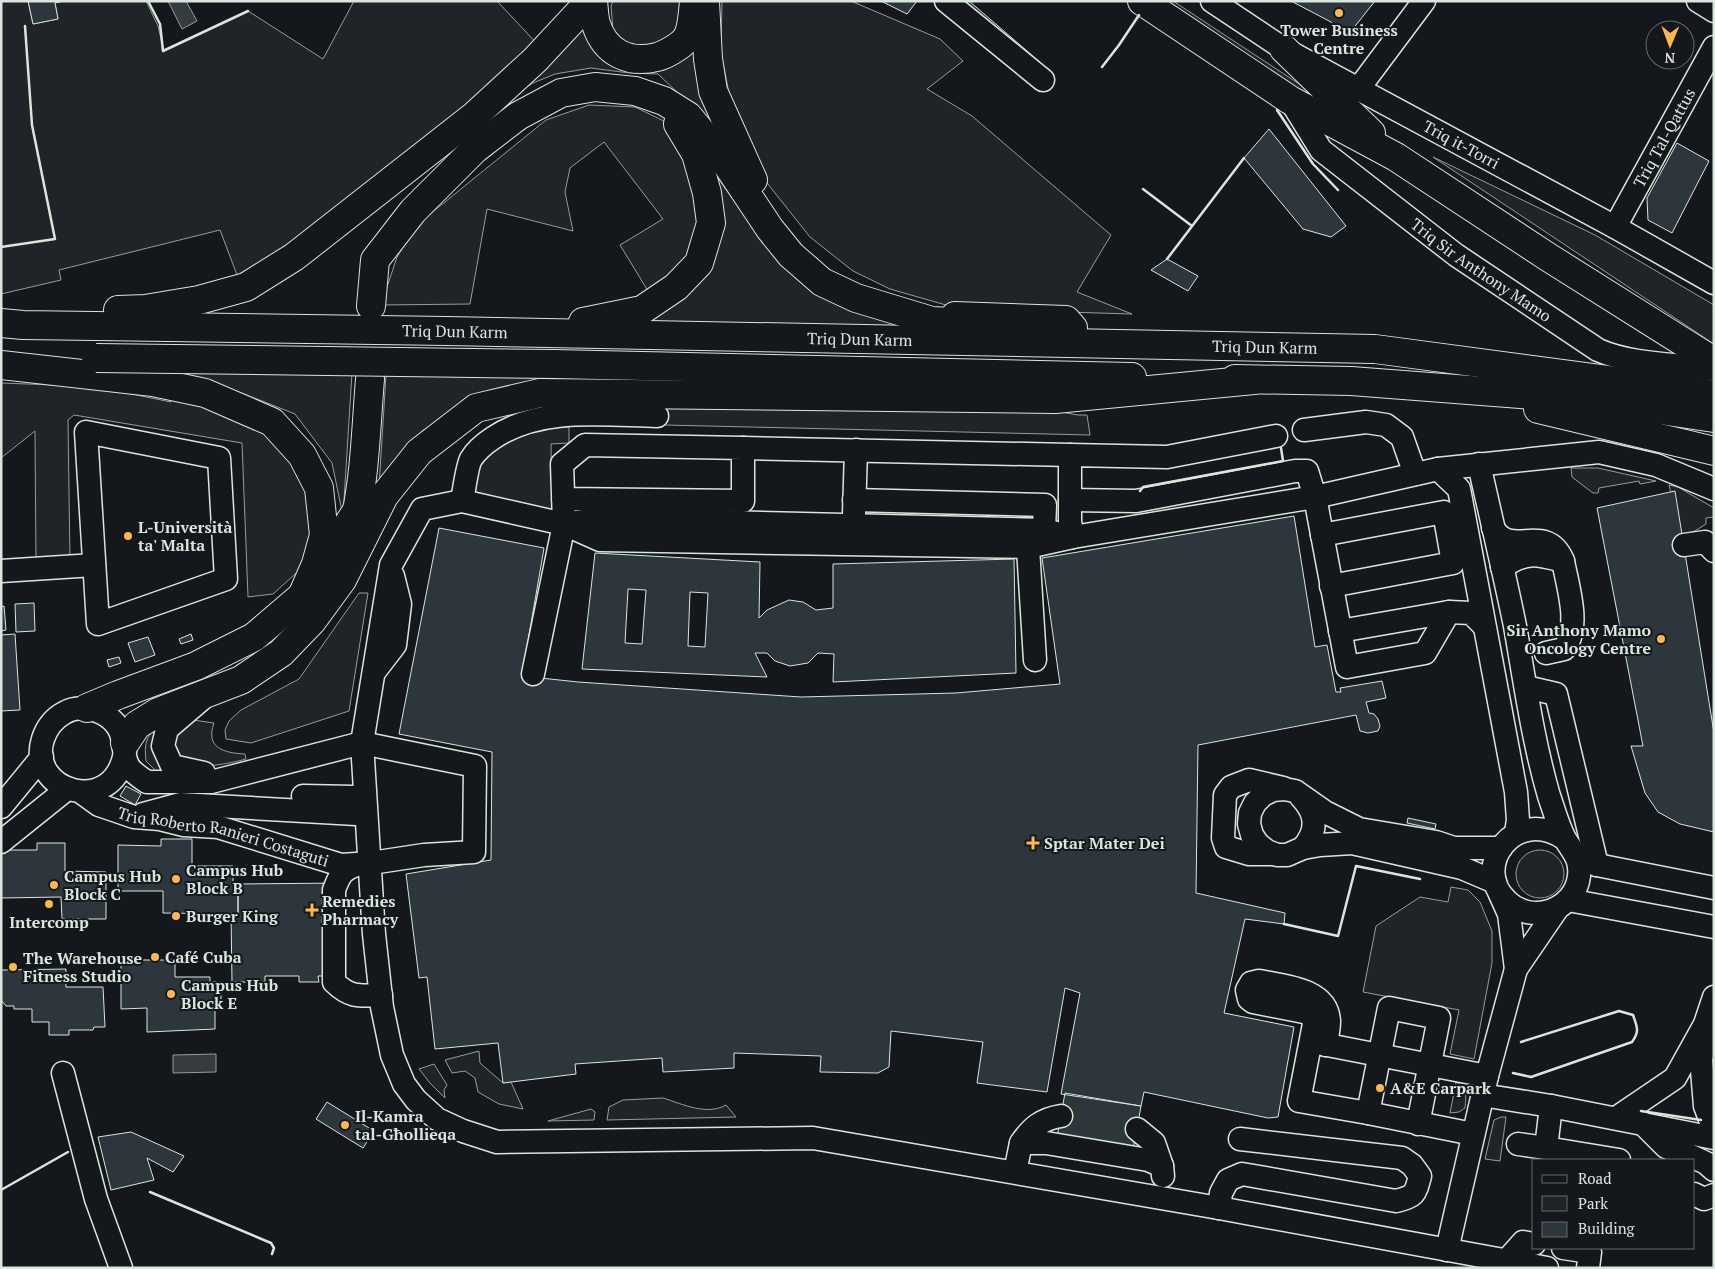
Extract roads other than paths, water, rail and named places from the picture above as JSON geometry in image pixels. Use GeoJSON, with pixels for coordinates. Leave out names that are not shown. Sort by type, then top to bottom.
{"type":"FeatureCollection","features":[{"type":"Feature","properties":{"kind":"main road"},"geometry":{"type":"LineString","coordinates":[[592,1],[596,24],[606,43],[624,57],[643,60],[666,54],[686,39],[694,1]]}},
{"type":"Feature","properties":{"kind":"main road"},"geometry":{"type":"LineString","coordinates":[[1,313],[145,310],[199,300],[246,287],[294,257],[474,116],[535,60],[592,1]]}},
{"type":"Feature","properties":{"kind":"main road"},"geometry":{"type":"LineString","coordinates":[[705,1],[706,34],[713,91],[754,182],[791,234],[835,272],[887,297],[953,316],[1066,320],[1073,328]]}},
{"type":"Feature","properties":{"kind":"main road","name":"Triq Sir Anthony Mamo"},"geometry":{"type":"LineString","coordinates":[[1142,1],[1290,100],[1396,157],[1548,257],[1698,370]]}},
{"type":"Feature","properties":{"kind":"main road"},"geometry":{"type":"LineString","coordinates":[[1284,49],[1396,157]]}},
{"type":"Feature","properties":{"kind":"main road"},"geometry":{"type":"LineString","coordinates":[[371,306],[375,260],[413,211],[475,149],[518,116],[560,93],[595,87],[635,91],[664,101],[688,116],[722,157],[770,229],[791,255],[822,282],[856,298],[932,321],[1073,328],[1343,337],[1375,349]]}},
{"type":"Feature","properties":{"kind":"main road"},"geometry":{"type":"LineString","coordinates":[[446,331],[488,323],[590,322],[642,310],[682,281],[699,263],[710,223],[706,193],[696,154],[664,101]]}},
{"type":"Feature","properties":{"kind":"main road","name":"Triq Dun Karm"},"geometry":{"type":"LineString","coordinates":[[1,323],[23,325],[446,331],[1375,349],[1698,370],[1714,394]]}},
{"type":"Feature","properties":{"kind":"main road","name":"Triq Dun Karm"},"geometry":{"type":"LineString","coordinates":[[1,358],[554,364],[1351,381],[1586,399],[1714,418]]}},
{"type":"Feature","properties":{"kind":"main road"},"geometry":{"type":"LineString","coordinates":[[1,365],[153,382],[205,393],[272,422],[302,455],[319,488],[324,535],[316,564],[302,596]]}},
{"type":"Feature","properties":{"kind":"main road"},"geometry":{"type":"LineString","coordinates":[[1698,370],[1714,389]]}},
{"type":"Feature","properties":{"kind":"main road"},"geometry":{"type":"LineString","coordinates":[[342,580],[358,509],[370,379]]}},
{"type":"Feature","properties":{"kind":"main road"},"geometry":{"type":"LineString","coordinates":[[125,747],[138,725],[158,712],[241,680],[281,653],[312,621],[342,580],[384,496],[419,452],[476,408],[540,393],[1055,399],[1254,380]]}},
{"type":"Feature","properties":{"kind":"main road"},"geometry":{"type":"LineString","coordinates":[[1450,388],[1714,451]]}},
{"type":"Feature","properties":{"kind":"main road"},"geometry":{"type":"LineString","coordinates":[[87,708],[196,666],[254,637],[302,596],[324,569],[335,544],[358,509]]}},
{"type":"Feature","properties":{"kind":"street"},"geometry":{"type":"LineString","coordinates":[[946,1],[1043,80]]}},
{"type":"Feature","properties":{"kind":"street","name":"Triq it-Torri"},"geometry":{"type":"LineString","coordinates":[[1212,1],[1284,49],[1615,227],[1714,283]]}},
{"type":"Feature","properties":{"kind":"street"},"geometry":{"type":"LineString","coordinates":[[1359,88],[1424,1]]}},
{"type":"Feature","properties":{"kind":"street"},"geometry":{"type":"LineString","coordinates":[[1698,1],[1714,11]]}},
{"type":"Feature","properties":{"kind":"street","name":"Triq Tal-Qattus"},"geometry":{"type":"LineString","coordinates":[[1615,227],[1707,75],[1714,47]]}},
{"type":"Feature","properties":{"kind":"street","name":"Triq Sir Anthony Mamo"},"geometry":{"type":"LineString","coordinates":[[1290,100],[1321,150],[1456,255],[1598,350],[1628,359],[1698,370]]}},
{"type":"Feature","properties":{"kind":"street"},"geometry":{"type":"LineString","coordinates":[[462,500],[470,460],[484,444],[507,428],[536,418],[572,415],[658,416]]}},
{"type":"Feature","properties":{"kind":"street"},"geometry":{"type":"LineString","coordinates":[[1304,430],[1366,422],[1386,425],[1402,437],[1415,474]]}},
{"type":"Feature","properties":{"kind":"street"},"geometry":{"type":"LineString","coordinates":[[86,432],[220,458],[226,579],[98,624],[94,566],[86,432]]}},
{"type":"Feature","properties":{"kind":"street"},"geometry":{"type":"LineString","coordinates":[[533,674],[564,524],[562,464],[585,445],[1167,457],[1276,436]]}},
{"type":"Feature","properties":{"kind":"street"},"geometry":{"type":"LineString","coordinates":[[743,448],[744,511]]}},
{"type":"Feature","properties":{"kind":"street"},"geometry":{"type":"LineString","coordinates":[[854,525],[856,450]]}},
{"type":"Feature","properties":{"kind":"street"},"geometry":{"type":"LineString","coordinates":[[563,499],[744,511],[854,525],[1073,537],[1315,497],[1438,469],[1599,452],[1656,465],[1714,489]]}},
{"type":"Feature","properties":{"kind":"street"},"geometry":{"type":"LineString","coordinates":[[1070,455],[1070,500],[1073,537]]}},
{"type":"Feature","properties":{"kind":"street"},"geometry":{"type":"LineString","coordinates":[[1447,1250],[1485,1085],[1516,969],[1575,889],[1579,877],[1578,863],[1554,812],[1538,758],[1500,545],[1479,464]]}},
{"type":"Feature","properties":{"kind":"street"},"geometry":{"type":"LineString","coordinates":[[1438,469],[1458,489],[1516,792],[1518,820],[1509,840],[1494,864],[1497,887],[1509,914],[1516,969]]}},
{"type":"Feature","properties":{"kind":"street"},"geometry":{"type":"LineString","coordinates":[[1070,500],[1136,501],[1295,470],[1306,471],[1315,497],[1347,667],[1425,653],[1449,612]]}},
{"type":"Feature","properties":{"kind":"street"},"geometry":{"type":"LineString","coordinates":[[1033,535],[600,540],[564,524],[462,500],[422,509],[391,565],[400,604],[395,645],[373,674],[362,744],[365,864],[381,995],[392,1055],[404,1084],[416,1100],[437,1120],[496,1142],[813,1138],[1219,1208],[1547,1268]]}},
{"type":"Feature","properties":{"kind":"street"},"geometry":{"type":"LineString","coordinates":[[854,500],[1045,505],[1033,535],[1036,660]]}},
{"type":"Feature","properties":{"kind":"street"},"geometry":{"type":"LineString","coordinates":[[564,524],[597,519],[744,511]]}},
{"type":"Feature","properties":{"kind":"street"},"geometry":{"type":"LineString","coordinates":[[1322,535],[1444,512],[1453,563],[1331,586]]}},
{"type":"Feature","properties":{"kind":"street"},"geometry":{"type":"LineString","coordinates":[[1480,598],[1482,568],[1487,554],[1500,545],[1538,540],[1553,545],[1559,552],[1564,568],[1574,625],[1570,641],[1564,648],[1546,652]]}},
{"type":"Feature","properties":{"kind":"street"},"geometry":{"type":"LineString","coordinates":[[1684,545],[1705,542],[1714,551]]}},
{"type":"Feature","properties":{"kind":"street"},"geometry":{"type":"LineString","coordinates":[[1508,592],[1511,577],[1520,564],[1537,562],[1564,568]]}},
{"type":"Feature","properties":{"kind":"street"},"geometry":{"type":"LineString","coordinates":[[1,571],[94,566]]}},
{"type":"Feature","properties":{"kind":"street"},"geometry":{"type":"LineString","coordinates":[[1340,631],[1449,612],[1471,613],[1484,626]]}},
{"type":"Feature","properties":{"kind":"street"},"geometry":{"type":"LineString","coordinates":[[1526,687],[1556,694],[1597,865]]}},
{"type":"Feature","properties":{"kind":"street"},"geometry":{"type":"LineString","coordinates":[[210,692],[167,729],[163,746],[172,766],[201,773],[248,772]]}},
{"type":"Feature","properties":{"kind":"street"},"geometry":{"type":"LineString","coordinates":[[125,747],[121,768],[109,783],[97,790],[74,790],[53,779],[45,769],[42,757],[42,744],[46,731],[54,720],[66,712],[87,708],[99,711],[112,720],[120,730],[125,747],[129,767],[147,782],[154,791],[172,796],[355,805],[180,804],[134,817]]}},
{"type":"Feature","properties":{"kind":"street"},"geometry":{"type":"LineString","coordinates":[[147,782],[211,782],[362,744],[475,766],[474,852],[424,855],[365,864],[345,869],[338,877],[334,890],[334,982],[343,991],[358,996],[381,995]]}},
{"type":"Feature","properties":{"kind":"street"},"geometry":{"type":"LineString","coordinates":[[1,806],[42,757]]}},
{"type":"Feature","properties":{"kind":"street"},"geometry":{"type":"LineString","coordinates":[[1714,888],[1597,865],[1552,832],[1537,828],[1526,830],[1509,840],[1454,848],[1436,842],[1359,829],[1325,812],[1292,792],[1248,780],[1231,787],[1225,795],[1223,838],[1226,847],[1249,854],[1287,855],[1303,848],[1352,843],[1462,868],[1497,887],[1506,901],[1515,908],[1526,912],[1538,914],[1563,904],[1714,927]]}},
{"type":"Feature","properties":{"kind":"street"},"geometry":{"type":"LineString","coordinates":[[1,824],[14,813],[16,789]]}},
{"type":"Feature","properties":{"kind":"street"},"geometry":{"type":"LineString","coordinates":[[1,842],[37,814],[74,790]]}},
{"type":"Feature","properties":{"kind":"street","name":"Triq Roberto Ranieri Costaguti"},"geometry":{"type":"LineString","coordinates":[[74,790],[99,805],[134,817],[184,825],[218,827],[341,865],[365,864]]}},
{"type":"Feature","properties":{"kind":"street"},"geometry":{"type":"LineString","coordinates":[[1277,854],[1267,851],[1258,844],[1252,835],[1249,824],[1250,813],[1255,803],[1263,795],[1273,790],[1292,792],[1309,805],[1313,814],[1313,832],[1303,848]]}},
{"type":"Feature","properties":{"kind":"street"},"geometry":{"type":"LineString","coordinates":[[1,857],[30,839],[37,814]]}},
{"type":"Feature","properties":{"kind":"street"},"geometry":{"type":"LineString","coordinates":[[1616,1118],[1675,1078],[1706,1024],[1714,997]]}},
{"type":"Feature","properties":{"kind":"street"},"geometry":{"type":"LineString","coordinates":[[1368,1113],[1389,1008],[1439,1018],[1418,1124]]}},
{"type":"Feature","properties":{"kind":"street"},"geometry":{"type":"LineString","coordinates":[[1714,1031],[1701,1058],[1705,1106],[1714,1130]]}},
{"type":"Feature","properties":{"kind":"street"},"geometry":{"type":"LineString","coordinates":[[1473,1134],[1299,1101],[1318,1044],[1430,1064],[1485,1085],[1551,1106],[1714,1138]]}},
{"type":"Feature","properties":{"kind":"street"},"geometry":{"type":"LineString","coordinates":[[63,1073],[96,1199],[121,1268]]}},
{"type":"Feature","properties":{"kind":"street"},"geometry":{"type":"LineString","coordinates":[[1546,1148],[1551,1106]]}},
{"type":"Feature","properties":{"kind":"street"},"geometry":{"type":"LineString","coordinates":[[1015,1172],[1021,1143],[1028,1132],[1046,1118],[1061,1116]]}},
{"type":"Feature","properties":{"kind":"street"},"geometry":{"type":"LineString","coordinates":[[1642,1123],[1666,1147],[1690,1154],[1714,1170]]}},
{"type":"Feature","properties":{"kind":"street"},"geometry":{"type":"LineString","coordinates":[[1137,1129],[1154,1142],[1162,1166],[1164,1200]]}},
{"type":"Feature","properties":{"kind":"street"},"geometry":{"type":"LineString","coordinates":[[1219,1208],[1221,1193],[1228,1180],[1242,1174],[1396,1201],[1412,1197],[1416,1192],[1420,1176],[1412,1164],[1402,1158],[1240,1139]]}},
{"type":"Feature","properties":{"kind":"street"},"geometry":{"type":"LineString","coordinates":[[1021,1143],[1046,1143],[1148,1160],[1162,1166]]}},
{"type":"Feature","properties":{"kind":"street"},"geometry":{"type":"LineString","coordinates":[[1518,1144],[1613,1159]]}},
{"type":"Feature","properties":{"kind":"street"},"geometry":{"type":"LineString","coordinates":[[1695,1194],[1704,1199],[1714,1195]]}},
{"type":"Feature","properties":{"kind":"street"},"geometry":{"type":"LineString","coordinates":[[1506,1261],[1523,1242],[1532,1244]]}},
{"type":"Feature","properties":{"kind":"street"},"geometry":{"type":"LineString","coordinates":[[1570,1249],[1590,1252],[1588,1268]]}},
{"type":"Feature","properties":{"kind":"tunnel"},"geometry":{"type":"LineString","coordinates":[[1061,1116],[1137,1129]]}},
{"type":"Feature","properties":{"kind":"place","name":"Tower Business Centre"},"geometry":{"type":"Point","coordinates":[1339,13]}},
{"type":"Feature","properties":{"kind":"place","name":"L-Università ta' Malta"},"geometry":{"type":"Point","coordinates":[128,536]}},
{"type":"Feature","properties":{"kind":"place","name":"Sir Anthony Mamo Oncology Centre"},"geometry":{"type":"Point","coordinates":[1661,639]}},
{"type":"Feature","properties":{"kind":"place","name":"Sptar Mater Dei"},"geometry":{"type":"Point","coordinates":[1033,843]}},
{"type":"Feature","properties":{"kind":"place","name":"Campus Hub Block B"},"geometry":{"type":"Point","coordinates":[176,879]}},
{"type":"Feature","properties":{"kind":"place","name":"Campus Hub Block C"},"geometry":{"type":"Point","coordinates":[54,885]}},
{"type":"Feature","properties":{"kind":"place","name":"Intercomp"},"geometry":{"type":"Point","coordinates":[49,904]}},
{"type":"Feature","properties":{"kind":"place","name":"Remedies Pharmacy"},"geometry":{"type":"Point","coordinates":[312,910]}},
{"type":"Feature","properties":{"kind":"place","name":"Burger King"},"geometry":{"type":"Point","coordinates":[176,916]}},
{"type":"Feature","properties":{"kind":"place","name":"Café Cuba"},"geometry":{"type":"Point","coordinates":[155,957]}},
{"type":"Feature","properties":{"kind":"place","name":"The Warehouse Fitness Studio"},"geometry":{"type":"Point","coordinates":[13,967]}},
{"type":"Feature","properties":{"kind":"place","name":"Campus Hub Block E"},"geometry":{"type":"Point","coordinates":[171,994]}},
{"type":"Feature","properties":{"kind":"place","name":"A&E Carpark"},"geometry":{"type":"Point","coordinates":[1380,1088]}},
{"type":"Feature","properties":{"kind":"place","name":"Il-Kamra tal-Għollieqa"},"geometry":{"type":"Point","coordinates":[345,1125]}}]}
